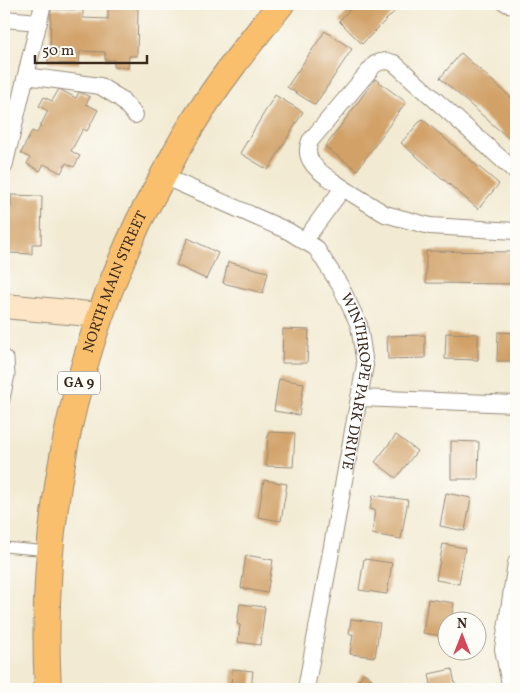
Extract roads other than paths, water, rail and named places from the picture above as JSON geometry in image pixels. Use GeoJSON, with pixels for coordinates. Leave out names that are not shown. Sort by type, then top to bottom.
{"type":"FeatureCollection","features":[{"type":"Feature","properties":{"kind":"main road","name":"NORTH MAIN STREET"},"geometry":{"type":"LineString","coordinates":[[48,689],[45,648],[46,589],[58,483],[70,420],[84,365],[100,315],[140,219],[187,132],[217,86],[281,4]]}},
{"type":"Feature","properties":{"kind":"street"},"geometry":{"type":"LineString","coordinates":[[4,167],[44,4]]}},
{"type":"Feature","properties":{"kind":"street"},"geometry":{"type":"LineString","coordinates":[[4,19],[39,22]]}},
{"type":"Feature","properties":{"kind":"street"},"geometry":{"type":"LineString","coordinates":[[516,172],[390,61],[382,61],[375,64],[308,146],[313,166],[343,188],[385,214],[430,226],[516,232]]}},
{"type":"Feature","properties":{"kind":"street"},"geometry":{"type":"LineString","coordinates":[[26,76],[100,86],[121,99],[135,115]]}},
{"type":"Feature","properties":{"kind":"street","name":"WINTHROPE PARK DRIVE"},"geometry":{"type":"LineString","coordinates":[[163,176],[288,231],[316,248],[341,287],[359,325],[365,365],[306,689]]}},
{"type":"Feature","properties":{"kind":"street"},"geometry":{"type":"LineString","coordinates":[[304,241],[343,188]]}},
{"type":"Feature","properties":{"kind":"street"},"geometry":{"type":"LineString","coordinates":[[4,306],[100,315]]}},
{"type":"Feature","properties":{"kind":"street"},"geometry":{"type":"LineString","coordinates":[[359,398],[516,404]]}},
{"type":"Feature","properties":{"kind":"street"},"geometry":{"type":"LineString","coordinates":[[511,689],[503,649],[516,563]]}},
{"type":"Feature","properties":{"kind":"lane"},"geometry":{"type":"LineString","coordinates":[[501,4],[516,9]]}},
{"type":"Feature","properties":{"kind":"lane"},"geometry":{"type":"LineString","coordinates":[[4,354],[9,359],[10,375],[4,403]]}},
{"type":"Feature","properties":{"kind":"lane"},"geometry":{"type":"LineString","coordinates":[[4,547],[49,551]]}}]}
